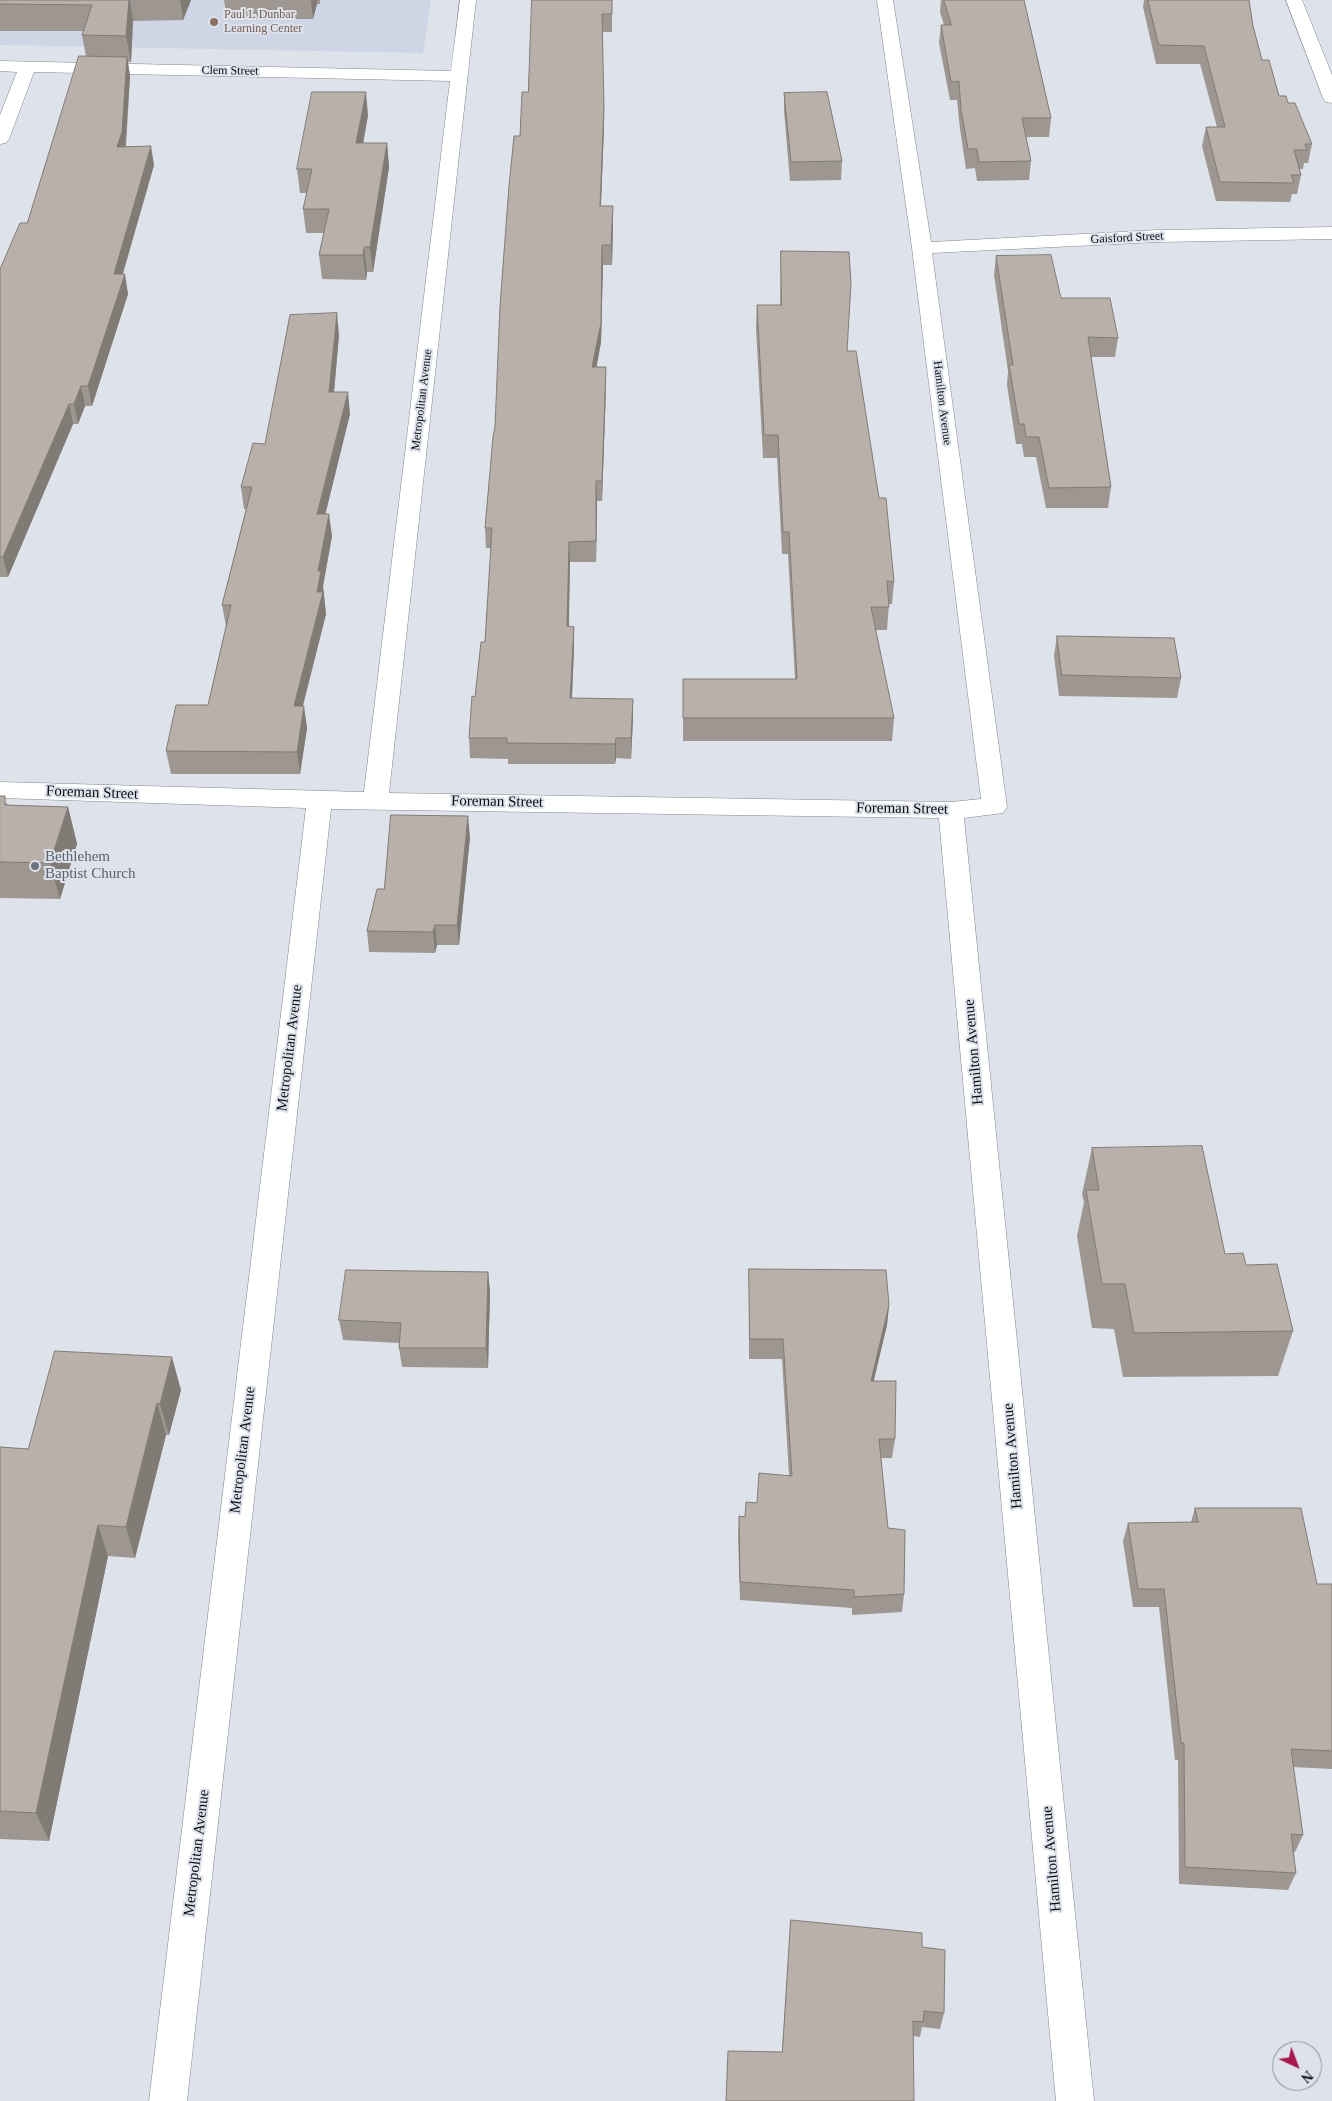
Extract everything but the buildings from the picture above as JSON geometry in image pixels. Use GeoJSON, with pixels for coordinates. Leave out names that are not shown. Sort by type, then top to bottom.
{"type":"FeatureCollection","features":[{"type":"Feature","properties":{"kind":"street","name":"Metropolitan Avenue"},"geometry":{"type":"LineString","coordinates":[[376,800],[468,0]]}},
{"type":"Feature","properties":{"kind":"street","name":"Hamilton Avenue"},"geometry":{"type":"LineString","coordinates":[[884,0],[922,248],[994,807]]}},
{"type":"Feature","properties":{"kind":"street"},"geometry":{"type":"LineString","coordinates":[[1294,0],[1332,98]]}},
{"type":"Feature","properties":{"kind":"street","name":"Clem Street"},"geometry":{"type":"LineString","coordinates":[[0,66],[459,76]]}},
{"type":"Feature","properties":{"kind":"street"},"geometry":{"type":"LineString","coordinates":[[0,139],[27,67]]}},
{"type":"Feature","properties":{"kind":"street","name":"Gaisford Street"},"geometry":{"type":"LineString","coordinates":[[922,248],[1158,236],[1332,233]]}},
{"type":"Feature","properties":{"kind":"street","name":"Foreman Street"},"geometry":{"type":"LineString","coordinates":[[0,790],[319,800],[951,810],[994,807]]}},
{"type":"Feature","properties":{"kind":"street","name":"Metropolitan Avenue"},"geometry":{"type":"LineString","coordinates":[[168,2101],[319,800]]}},
{"type":"Feature","properties":{"kind":"street","name":"Hamilton Avenue"},"geometry":{"type":"LineString","coordinates":[[951,810],[1075,2101]]}},
{"type":"Feature","properties":{"kind":"shaded area","name":"Paul L Dunbar Learning Center"},"geometry":{"type":"Polygon","coordinates":[[[0,0],[431,0],[423,53],[0,45],[0,0]]]}},
{"type":"Feature","properties":{"kind":"place","name":"Paul L Dunbar Learning Center"},"geometry":{"type":"Point","coordinates":[214,22]}},
{"type":"Feature","properties":{"kind":"place","name":"Bethlehem Baptist Church"},"geometry":{"type":"Point","coordinates":[35,866]}}]}
